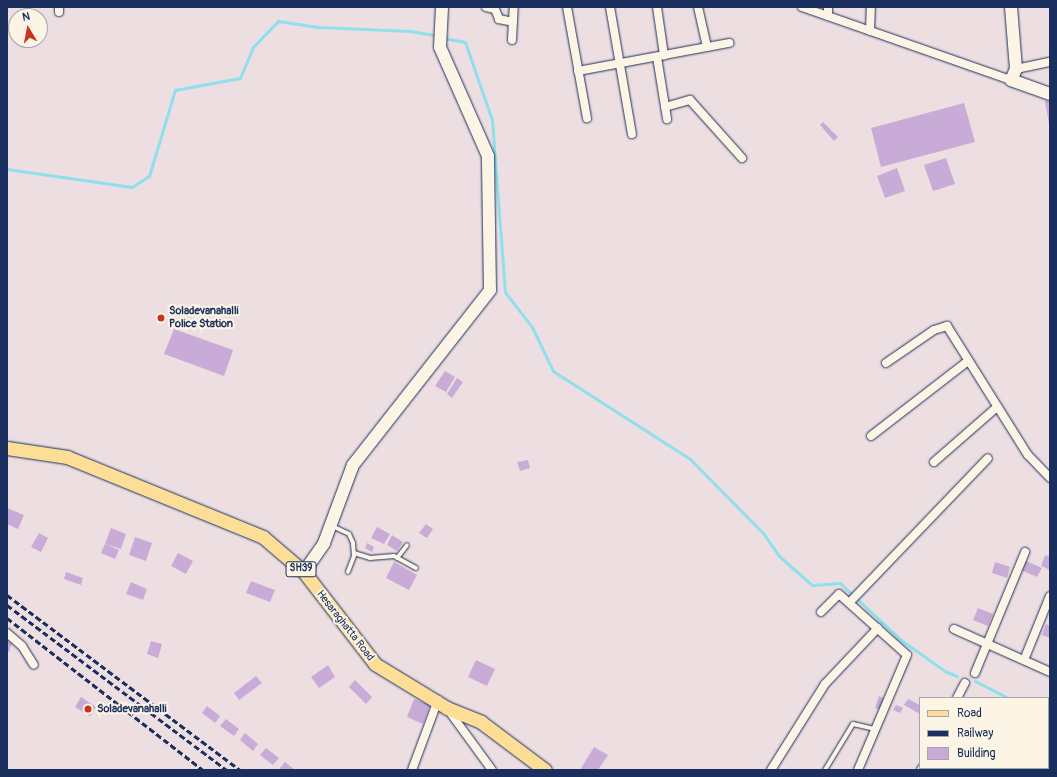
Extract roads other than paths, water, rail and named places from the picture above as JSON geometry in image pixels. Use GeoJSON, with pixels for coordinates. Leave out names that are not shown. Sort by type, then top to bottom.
{"type":"FeatureCollection","features":[{"type":"Feature","properties":{"kind":"main road","name":"Hesaraghatta Road"},"geometry":{"type":"LineString","coordinates":[[7,448],[67,457],[263,537],[304,572],[374,664],[443,704],[481,722],[545,770]]}},
{"type":"Feature","properties":{"kind":"street"},"geometry":{"type":"LineString","coordinates":[[304,572],[324,543],[353,465],[490,290],[488,156],[439,43],[442,7]]}},
{"type":"Feature","properties":{"kind":"street"},"geometry":{"type":"LineString","coordinates":[[486,7],[496,8],[499,19],[513,22]]}},
{"type":"Feature","properties":{"kind":"street"},"geometry":{"type":"LineString","coordinates":[[512,40],[514,7]]}},
{"type":"Feature","properties":{"kind":"street"},"geometry":{"type":"LineString","coordinates":[[567,7],[587,118]]}},
{"type":"Feature","properties":{"kind":"street"},"geometry":{"type":"LineString","coordinates":[[610,7],[621,63],[632,134]]}},
{"type":"Feature","properties":{"kind":"street"},"geometry":{"type":"LineString","coordinates":[[657,7],[667,119]]}},
{"type":"Feature","properties":{"kind":"street"},"geometry":{"type":"LineString","coordinates":[[698,7],[707,47]]}},
{"type":"Feature","properties":{"kind":"street"},"geometry":{"type":"LineString","coordinates":[[802,7],[1050,94]]}},
{"type":"Feature","properties":{"kind":"street"},"geometry":{"type":"LineString","coordinates":[[828,7],[828,16]]}},
{"type":"Feature","properties":{"kind":"street"},"geometry":{"type":"LineString","coordinates":[[870,31],[871,7]]}},
{"type":"Feature","properties":{"kind":"street"},"geometry":{"type":"LineString","coordinates":[[1011,7],[1016,69],[1011,80]]}},
{"type":"Feature","properties":{"kind":"street"},"geometry":{"type":"LineString","coordinates":[[578,71],[729,43]]}},
{"type":"Feature","properties":{"kind":"street"},"geometry":{"type":"LineString","coordinates":[[1016,69],[1050,62]]}},
{"type":"Feature","properties":{"kind":"street"},"geometry":{"type":"LineString","coordinates":[[665,107],[690,100],[742,158]]}},
{"type":"Feature","properties":{"kind":"street"},"geometry":{"type":"LineString","coordinates":[[886,363],[934,330],[947,326],[1028,455],[1050,478]]}},
{"type":"Feature","properties":{"kind":"street"},"geometry":{"type":"LineString","coordinates":[[871,436],[968,361]]}},
{"type":"Feature","properties":{"kind":"street"},"geometry":{"type":"LineString","coordinates":[[934,462],[997,407]]}},
{"type":"Feature","properties":{"kind":"street"},"geometry":{"type":"LineString","coordinates":[[850,602],[988,458]]}},
{"type":"Feature","properties":{"kind":"street"},"geometry":{"type":"LineString","coordinates":[[975,673],[988,645],[1024,552]]}},
{"type":"Feature","properties":{"kind":"street"},"geometry":{"type":"LineString","coordinates":[[821,612],[839,594],[850,602],[907,655],[858,770]]}},
{"type":"Feature","properties":{"kind":"street"},"geometry":{"type":"LineString","coordinates":[[1024,660],[1050,596]]}},
{"type":"Feature","properties":{"kind":"street"},"geometry":{"type":"LineString","coordinates":[[771,770],[824,684],[878,628]]}},
{"type":"Feature","properties":{"kind":"street"},"geometry":{"type":"LineString","coordinates":[[954,629],[1050,672]]}},
{"type":"Feature","properties":{"kind":"street"},"geometry":{"type":"LineString","coordinates":[[7,633],[22,646],[34,665]]}},
{"type":"Feature","properties":{"kind":"street"},"geometry":{"type":"LineString","coordinates":[[958,697],[965,682]]}},
{"type":"Feature","properties":{"kind":"street"},"geometry":{"type":"LineString","coordinates":[[412,770],[443,704],[492,770]]}},
{"type":"Feature","properties":{"kind":"lane"},"geometry":{"type":"LineString","coordinates":[[330,525],[349,534],[354,553],[348,572]]}},
{"type":"Feature","properties":{"kind":"lane"},"geometry":{"type":"LineString","coordinates":[[397,558],[407,545]]}},
{"type":"Feature","properties":{"kind":"lane"},"geometry":{"type":"LineString","coordinates":[[354,553],[370,558],[394,556],[416,568]]}},
{"type":"Feature","properties":{"kind":"lane"},"geometry":{"type":"LineString","coordinates":[[825,770],[852,724],[876,730]]}},
{"type":"Feature","properties":{"kind":"waterway"},"geometry":{"type":"LineString","coordinates":[[7,169],[132,187],[149,176],[175,90],[240,78],[253,47],[278,21],[318,27],[411,31],[438,36]]}},
{"type":"Feature","properties":{"kind":"waterway"},"geometry":{"type":"LineString","coordinates":[[444,38],[465,42],[492,120],[505,292],[532,327],[553,371],[690,459],[763,533],[779,556],[812,585],[840,583],[901,640],[945,671],[957,676]]}},
{"type":"Feature","properties":{"kind":"waterway"},"geometry":{"type":"LineString","coordinates":[[975,681],[1006,697]]}},
{"type":"Feature","properties":{"kind":"railway"},"geometry":{"type":"LineString","coordinates":[[7,595],[240,770]]}},
{"type":"Feature","properties":{"kind":"railway"},"geometry":{"type":"LineString","coordinates":[[7,605],[227,770]]}},
{"type":"Feature","properties":{"kind":"railway"},"geometry":{"type":"LineString","coordinates":[[7,618],[203,770]]}},
{"type":"Feature","properties":{"kind":"place","name":"Soladevanahalli Police Station"},"geometry":{"type":"Point","coordinates":[161,318]}},
{"type":"Feature","properties":{"kind":"place","name":"Soladevanahalli"},"geometry":{"type":"Point","coordinates":[88,709]}}]}
